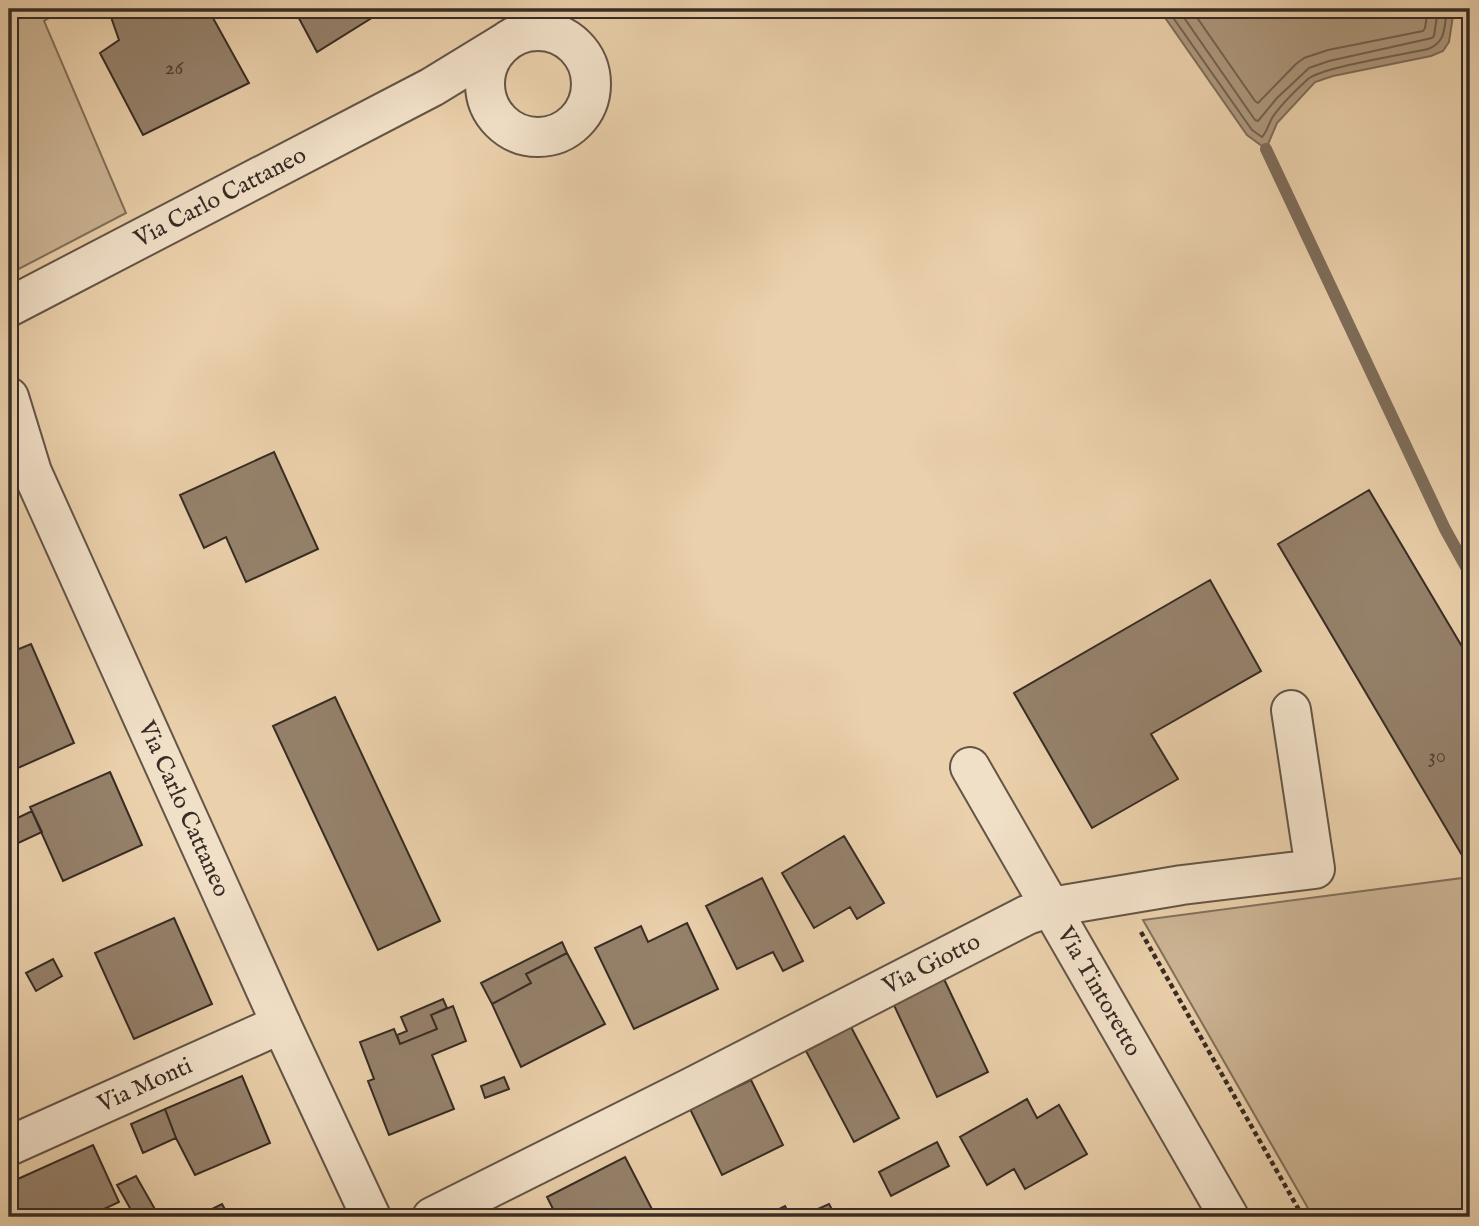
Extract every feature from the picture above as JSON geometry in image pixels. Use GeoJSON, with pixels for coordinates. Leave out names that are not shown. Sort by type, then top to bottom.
{"type":"FeatureCollection","features":[{"type":"Feature","properties":{"kind":"street"},"geometry":{"type":"LineString","coordinates":[[537,31],[554,33],[569,41],[581,54],[589,69],[591,86],[587,103],[579,118],[565,130],[550,136],[532,137],[516,133],[501,123],[491,109],[485,93],[486,71],[490,60],[504,43],[537,31]]}},
{"type":"Feature","properties":{"kind":"street","name":"Via Carlo Cattaneo"},"geometry":{"type":"LineString","coordinates":[[9,307],[432,87],[504,43]]}},
{"type":"Feature","properties":{"kind":"street"},"geometry":{"type":"LineString","coordinates":[[432,87],[469,89],[485,93]]}},
{"type":"Feature","properties":{"kind":"street","name":"Via Carlo Cattaneo"},"geometry":{"type":"LineString","coordinates":[[9,397],[20,476],[371,1217]]}},
{"type":"Feature","properties":{"kind":"street","name":"Via Giotto"},"geometry":{"type":"LineString","coordinates":[[432,1217],[1027,915],[1051,907],[1182,885],[1315,869],[1291,710]]}},
{"type":"Feature","properties":{"kind":"street","name":"Via Tintoretto"},"geometry":{"type":"LineString","coordinates":[[970,767],[1229,1217]]}},
{"type":"Feature","properties":{"kind":"street","name":"Via Monti"},"geometry":{"type":"LineString","coordinates":[[9,1146],[281,1024]]}},
{"type":"Feature","properties":{"kind":"path"},"geometry":{"type":"LineString","coordinates":[[1182,1007],[1303,1217]]}},
{"type":"Feature","properties":{"kind":"shaded area"},"geometry":{"type":"Polygon","coordinates":[[[11,9],[64,9],[44,21],[126,213],[13,272],[9,247],[11,9]]]}},
{"type":"Feature","properties":{"kind":"shaded area"},"geometry":{"type":"Polygon","coordinates":[[[1470,877],[1470,1217],[1313,1217],[1143,920],[1470,877]]]}},
{"type":"Feature","properties":{"kind":"water"},"geometry":{"type":"Polygon","coordinates":[[[1159,9],[1454,9],[1449,42],[1443,51],[1315,82],[1277,123],[1266,149],[1247,135],[1159,9]]]}},
{"type":"Feature","properties":{"kind":"building"},"geometry":{"type":"Polygon","coordinates":[[[129,9],[208,9],[249,83],[143,135],[100,53],[119,40],[111,17],[129,9]]]}},
{"type":"Feature","properties":{"kind":"building"},"geometry":{"type":"Polygon","coordinates":[[[294,9],[386,9],[317,52],[294,9]]]}},
{"type":"Feature","properties":{"kind":"building"},"geometry":{"type":"Polygon","coordinates":[[[274,452],[318,549],[246,582],[226,537],[204,548],[180,495],[274,452]]]}},
{"type":"Feature","properties":{"kind":"building"},"geometry":{"type":"Polygon","coordinates":[[[1369,490],[1470,660],[1470,853],[1463,857],[1278,544],[1369,490]]]}},
{"type":"Feature","properties":{"kind":"building"},"geometry":{"type":"Polygon","coordinates":[[[1210,580],[1261,671],[1151,734],[1178,779],[1092,828],[1014,693],[1210,580]]]}},
{"type":"Feature","properties":{"kind":"building"},"geometry":{"type":"Polygon","coordinates":[[[9,582],[15,596],[9,599],[9,582]]]}},
{"type":"Feature","properties":{"kind":"building"},"geometry":{"type":"Polygon","coordinates":[[[31,644],[74,743],[9,772],[9,653],[31,644]]]}},
{"type":"Feature","properties":{"kind":"building"},"geometry":{"type":"Polygon","coordinates":[[[335,697],[440,921],[378,950],[273,726],[335,697]]]}},
{"type":"Feature","properties":{"kind":"building"},"geometry":{"type":"Polygon","coordinates":[[[110,772],[142,845],[63,881],[30,807],[110,772]]]}},
{"type":"Feature","properties":{"kind":"building"},"geometry":{"type":"Polygon","coordinates":[[[32,811],[42,832],[14,845],[9,834],[9,822],[32,811]]]}},
{"type":"Feature","properties":{"kind":"building"},"geometry":{"type":"Polygon","coordinates":[[[844,836],[884,903],[857,919],[850,907],[814,928],[782,873],[844,836]]]}},
{"type":"Feature","properties":{"kind":"building"},"geometry":{"type":"Polygon","coordinates":[[[762,878],[803,961],[783,971],[773,952],[737,969],[706,906],[762,878]]]}},
{"type":"Feature","properties":{"kind":"building"},"geometry":{"type":"Polygon","coordinates":[[[174,918],[212,1004],[134,1039],[95,953],[174,918]]]}},
{"type":"Feature","properties":{"kind":"building"},"geometry":{"type":"Polygon","coordinates":[[[687,923],[718,989],[634,1029],[595,948],[641,926],[648,942],[687,923]]]}},
{"type":"Feature","properties":{"kind":"building"},"geometry":{"type":"Polygon","coordinates":[[[562,942],[567,953],[526,974],[531,983],[492,1004],[481,983],[562,942]]]}},
{"type":"Feature","properties":{"kind":"building"},"geometry":{"type":"Polygon","coordinates":[[[567,953],[605,1024],[521,1067],[492,1004],[531,983],[526,974],[567,953]]]}},
{"type":"Feature","properties":{"kind":"building"},"geometry":{"type":"Polygon","coordinates":[[[53,959],[62,976],[36,991],[26,973],[53,959]]]}},
{"type":"Feature","properties":{"kind":"building"},"geometry":{"type":"Polygon","coordinates":[[[943,977],[988,1072],[937,1097],[892,1001],[943,977]]]}},
{"type":"Feature","properties":{"kind":"building"},"geometry":{"type":"Polygon","coordinates":[[[443,999],[447,1008],[431,1015],[437,1029],[400,1044],[397,1035],[407,1031],[401,1017],[443,999]]]}},
{"type":"Feature","properties":{"kind":"building"},"geometry":{"type":"Polygon","coordinates":[[[453,1006],[466,1041],[432,1055],[454,1109],[389,1135],[368,1081],[374,1079],[360,1042],[394,1029],[400,1044],[437,1029],[431,1015],[453,1006]]]}},
{"type":"Feature","properties":{"kind":"building"},"geometry":{"type":"Polygon","coordinates":[[[851,1027],[899,1118],[854,1142],[806,1051],[851,1027]]]}},
{"type":"Feature","properties":{"kind":"building"},"geometry":{"type":"Polygon","coordinates":[[[242,1076],[270,1143],[195,1175],[165,1109],[242,1076]]]}},
{"type":"Feature","properties":{"kind":"building"},"geometry":{"type":"Polygon","coordinates":[[[504,1077],[509,1089],[485,1098],[481,1086],[504,1077]]]}},
{"type":"Feature","properties":{"kind":"building"},"geometry":{"type":"Polygon","coordinates":[[[751,1080],[783,1145],[722,1175],[690,1109],[751,1080]]]}},
{"type":"Feature","properties":{"kind":"building"},"geometry":{"type":"Polygon","coordinates":[[[1027,1099],[1037,1118],[1059,1105],[1087,1154],[1025,1189],[1014,1169],[987,1185],[960,1137],[1027,1099]]]}},
{"type":"Feature","properties":{"kind":"building"},"geometry":{"type":"Polygon","coordinates":[[[165,1109],[176,1138],[143,1153],[131,1124],[165,1109]]]}},
{"type":"Feature","properties":{"kind":"building"},"geometry":{"type":"Polygon","coordinates":[[[937,1142],[949,1166],[891,1196],[879,1172],[937,1142]]]}},
{"type":"Feature","properties":{"kind":"building"},"geometry":{"type":"Polygon","coordinates":[[[93,1145],[119,1202],[87,1217],[14,1217],[9,1205],[9,1183],[93,1145]]]}},
{"type":"Feature","properties":{"kind":"building"},"geometry":{"type":"Polygon","coordinates":[[[625,1157],[656,1217],[557,1217],[547,1197],[625,1157]]]}},
{"type":"Feature","properties":{"kind":"building"},"geometry":{"type":"Polygon","coordinates":[[[136,1176],[156,1211],[145,1217],[135,1217],[117,1185],[136,1176]]]}},
{"type":"Feature","properties":{"kind":"building"},"geometry":{"type":"Polygon","coordinates":[[[222,1204],[229,1217],[196,1217],[222,1204]]]}},
{"type":"Feature","properties":{"kind":"building"},"geometry":{"type":"Polygon","coordinates":[[[829,1204],[836,1217],[800,1217],[829,1204]]]}},
{"type":"Feature","properties":{"kind":"building"},"geometry":{"type":"Polygon","coordinates":[[[785,1206],[790,1217],[763,1217],[785,1206]]]}},
{"type":"Feature","properties":{"kind":"waterway"},"geometry":{"type":"LineString","coordinates":[[1266,149],[1445,529],[1470,574]]}}]}
